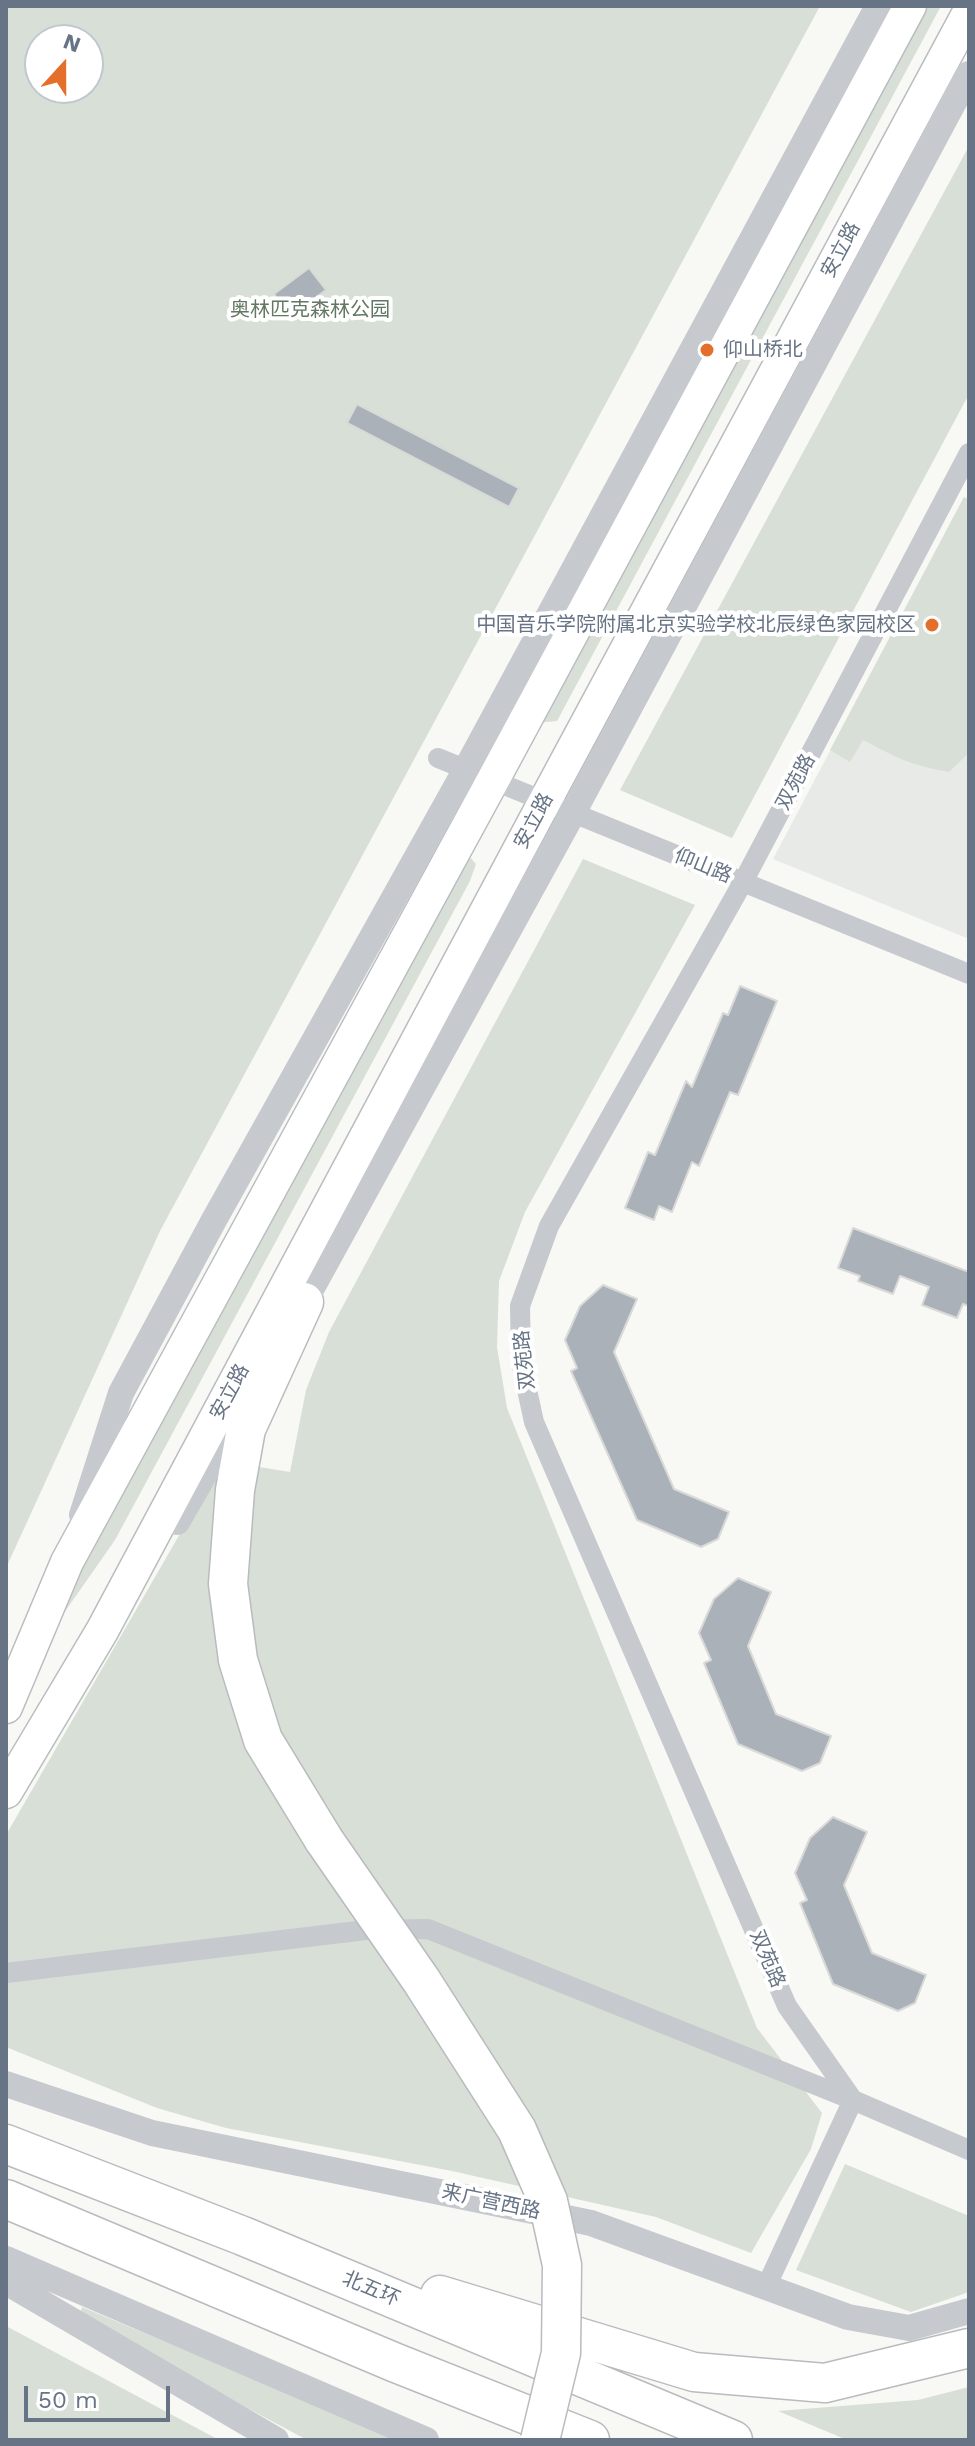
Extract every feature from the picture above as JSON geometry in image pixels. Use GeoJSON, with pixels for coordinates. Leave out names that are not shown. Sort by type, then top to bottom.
{"type":"FeatureCollection","features":[{"type":"Feature","properties":{"kind":"highway"},"geometry":{"type":"LineString","coordinates":[[304,1302],[246,1429],[235,1490],[228,1584],[238,1660],[263,1740],[324,1840],[421,1980],[517,2130],[548,2201],[562,2265],[561,2353],[540,2440]]}},
{"type":"Feature","properties":{"kind":"highway","name":"北五环"},"geometry":{"type":"LineString","coordinates":[[6,2144],[243,2236],[733,2440]]}},
{"type":"Feature","properties":{"kind":"highway"},"geometry":{"type":"LineString","coordinates":[[6,2199],[396,2363],[590,2440]]}},
{"type":"Feature","properties":{"kind":"highway"},"geometry":{"type":"LineString","coordinates":[[243,2236],[694,2372],[825,2383],[969,2348]]}},
{"type":"Feature","properties":{"kind":"main road"},"geometry":{"type":"LineString","coordinates":[[6,1707],[67,1562],[480,775],[910,6]]}},
{"type":"Feature","properties":{"kind":"main road","name":"安立路"},"geometry":{"type":"LineString","coordinates":[[6,1792],[102,1631],[559,807],[969,12]]}},
{"type":"Feature","properties":{"kind":"street"},"geometry":{"type":"LineString","coordinates":[[480,775],[878,6]]}},
{"type":"Feature","properties":{"kind":"street","name":"安立路"},"geometry":{"type":"LineString","coordinates":[[102,1631],[170,1535],[304,1302],[559,807],[969,74]]}},
{"type":"Feature","properties":{"kind":"street","name":"双苑路"},"geometry":{"type":"LineString","coordinates":[[853,2100],[787,2006],[534,1422],[521,1362],[520,1306],[549,1226],[743,882],[969,453]]}},
{"type":"Feature","properties":{"kind":"street","name":"仰山路"},"geometry":{"type":"LineString","coordinates":[[438,758],[969,974]]}},
{"type":"Feature","properties":{"kind":"street"},"geometry":{"type":"LineString","coordinates":[[6,1973],[356,1931],[428,1929],[853,2100],[969,2150]]}},
{"type":"Feature","properties":{"kind":"street","name":"来广营西路"},"geometry":{"type":"LineString","coordinates":[[6,2084],[152,2133],[591,2223],[848,2317],[909,2328],[969,2311]]}},
{"type":"Feature","properties":{"kind":"street"},"geometry":{"type":"LineString","coordinates":[[766,2287],[853,2100]]}},
{"type":"Feature","properties":{"kind":"street"},"geometry":{"type":"LineString","coordinates":[[6,2259],[426,2440]]}},
{"type":"Feature","properties":{"kind":"street"},"geometry":{"type":"LineString","coordinates":[[6,2282],[276,2440]]}},
{"type":"Feature","properties":{"kind":"shaded area","name":"中国音乐学院附属北京实验学校北辰绿色家园校区"},"geometry":{"type":"Polygon","coordinates":[[[964,497],[969,500],[969,939],[773,859],[964,497]]]}},
{"type":"Feature","properties":{"kind":"green space","name":"奥林匹克森林公园"},"geometry":{"type":"Polygon","coordinates":[[[6,6],[820,6],[160,1231],[6,1568],[6,6]]]}},
{"type":"Feature","properties":{"kind":"green space"},"geometry":{"type":"Polygon","coordinates":[[[907,6],[941,6],[557,721],[536,723],[907,6]]]}},
{"type":"Feature","properties":{"kind":"green space"},"geometry":{"type":"Polygon","coordinates":[[[969,146],[969,394],[732,838],[620,790],[969,146]]]}},
{"type":"Feature","properties":{"kind":"green space"},"geometry":{"type":"Polygon","coordinates":[[[964,497],[969,500],[969,753],[949,772],[904,760],[863,740],[850,762],[830,750],[964,497]]]}},
{"type":"Feature","properties":{"kind":"green space"},"geometry":{"type":"Polygon","coordinates":[[[467,854],[476,864],[470,881],[115,1540],[36,1653],[467,854]]]}},
{"type":"Feature","properties":{"kind":"green space"},"geometry":{"type":"Polygon","coordinates":[[[583,859],[695,905],[525,1212],[499,1281],[497,1347],[507,1408],[757,2028],[822,2113],[811,2149],[751,2253],[656,2217],[452,2171],[226,2128],[157,2108],[6,2047],[6,1835],[222,1461],[290,1472],[306,1390],[329,1332],[583,859]]]}},
{"type":"Feature","properties":{"kind":"green space"},"geometry":{"type":"Polygon","coordinates":[[[845,2164],[969,2216],[969,2292],[911,2312],[796,2270],[845,2164]]]}},
{"type":"Feature","properties":{"kind":"green space"},"geometry":{"type":"Polygon","coordinates":[[[82,2307],[401,2440],[307,2440],[79,2318],[82,2307]]]}},
{"type":"Feature","properties":{"kind":"green space"},"geometry":{"type":"Polygon","coordinates":[[[6,2326],[219,2440],[6,2440],[6,2326]]]}},
{"type":"Feature","properties":{"kind":"green space"},"geometry":{"type":"Polygon","coordinates":[[[969,2387],[969,2440],[847,2440],[778,2411],[918,2400],[969,2387]]]}},
{"type":"Feature","properties":{"kind":"building"},"geometry":{"type":"Polygon","coordinates":[[[309,268],[326,290],[290,316],[274,294],[309,268]]]}},
{"type":"Feature","properties":{"kind":"building"},"geometry":{"type":"Polygon","coordinates":[[[357,404],[519,488],[509,507],[347,423],[357,404]]]}},
{"type":"Feature","properties":{"kind":"building"},"geometry":{"type":"Polygon","coordinates":[[[740,986],[777,1001],[738,1095],[730,1092],[699,1166],[692,1162],[672,1212],[659,1206],[654,1220],[625,1208],[648,1152],[655,1155],[686,1081],[692,1087],[723,1013],[728,1015],[740,986]]]}},
{"type":"Feature","properties":{"kind":"building"},"geometry":{"type":"Polygon","coordinates":[[[853,1228],[969,1272],[969,1306],[963,1304],[957,1318],[922,1305],[929,1287],[900,1276],[893,1294],[858,1281],[860,1276],[838,1268],[853,1228]]]}},
{"type":"Feature","properties":{"kind":"building"},"geometry":{"type":"Polygon","coordinates":[[[603,1285],[637,1299],[614,1352],[674,1489],[729,1512],[718,1539],[701,1547],[637,1520],[571,1371],[577,1368],[565,1340],[580,1306],[603,1285]]]}},
{"type":"Feature","properties":{"kind":"building"},"geometry":{"type":"Polygon","coordinates":[[[738,1578],[771,1592],[748,1646],[776,1714],[831,1736],[820,1763],[802,1771],[738,1744],[704,1663],[711,1660],[699,1633],[714,1599],[738,1578]]]}},
{"type":"Feature","properties":{"kind":"building"},"geometry":{"type":"Polygon","coordinates":[[[833,1817],[867,1832],[844,1885],[872,1953],[926,1975],[915,2003],[898,2011],[833,1984],[800,1903],[807,1900],[795,1873],[810,1838],[833,1817]]]}},
{"type":"Feature","properties":{"kind":"place","name":"仰山桥北"},"geometry":{"type":"Point","coordinates":[707,350]}},
{"type":"Feature","properties":{"kind":"place","name":"中国音乐学院附属北京实验学校北辰绿色家园校区"},"geometry":{"type":"Point","coordinates":[932,625]}}]}
